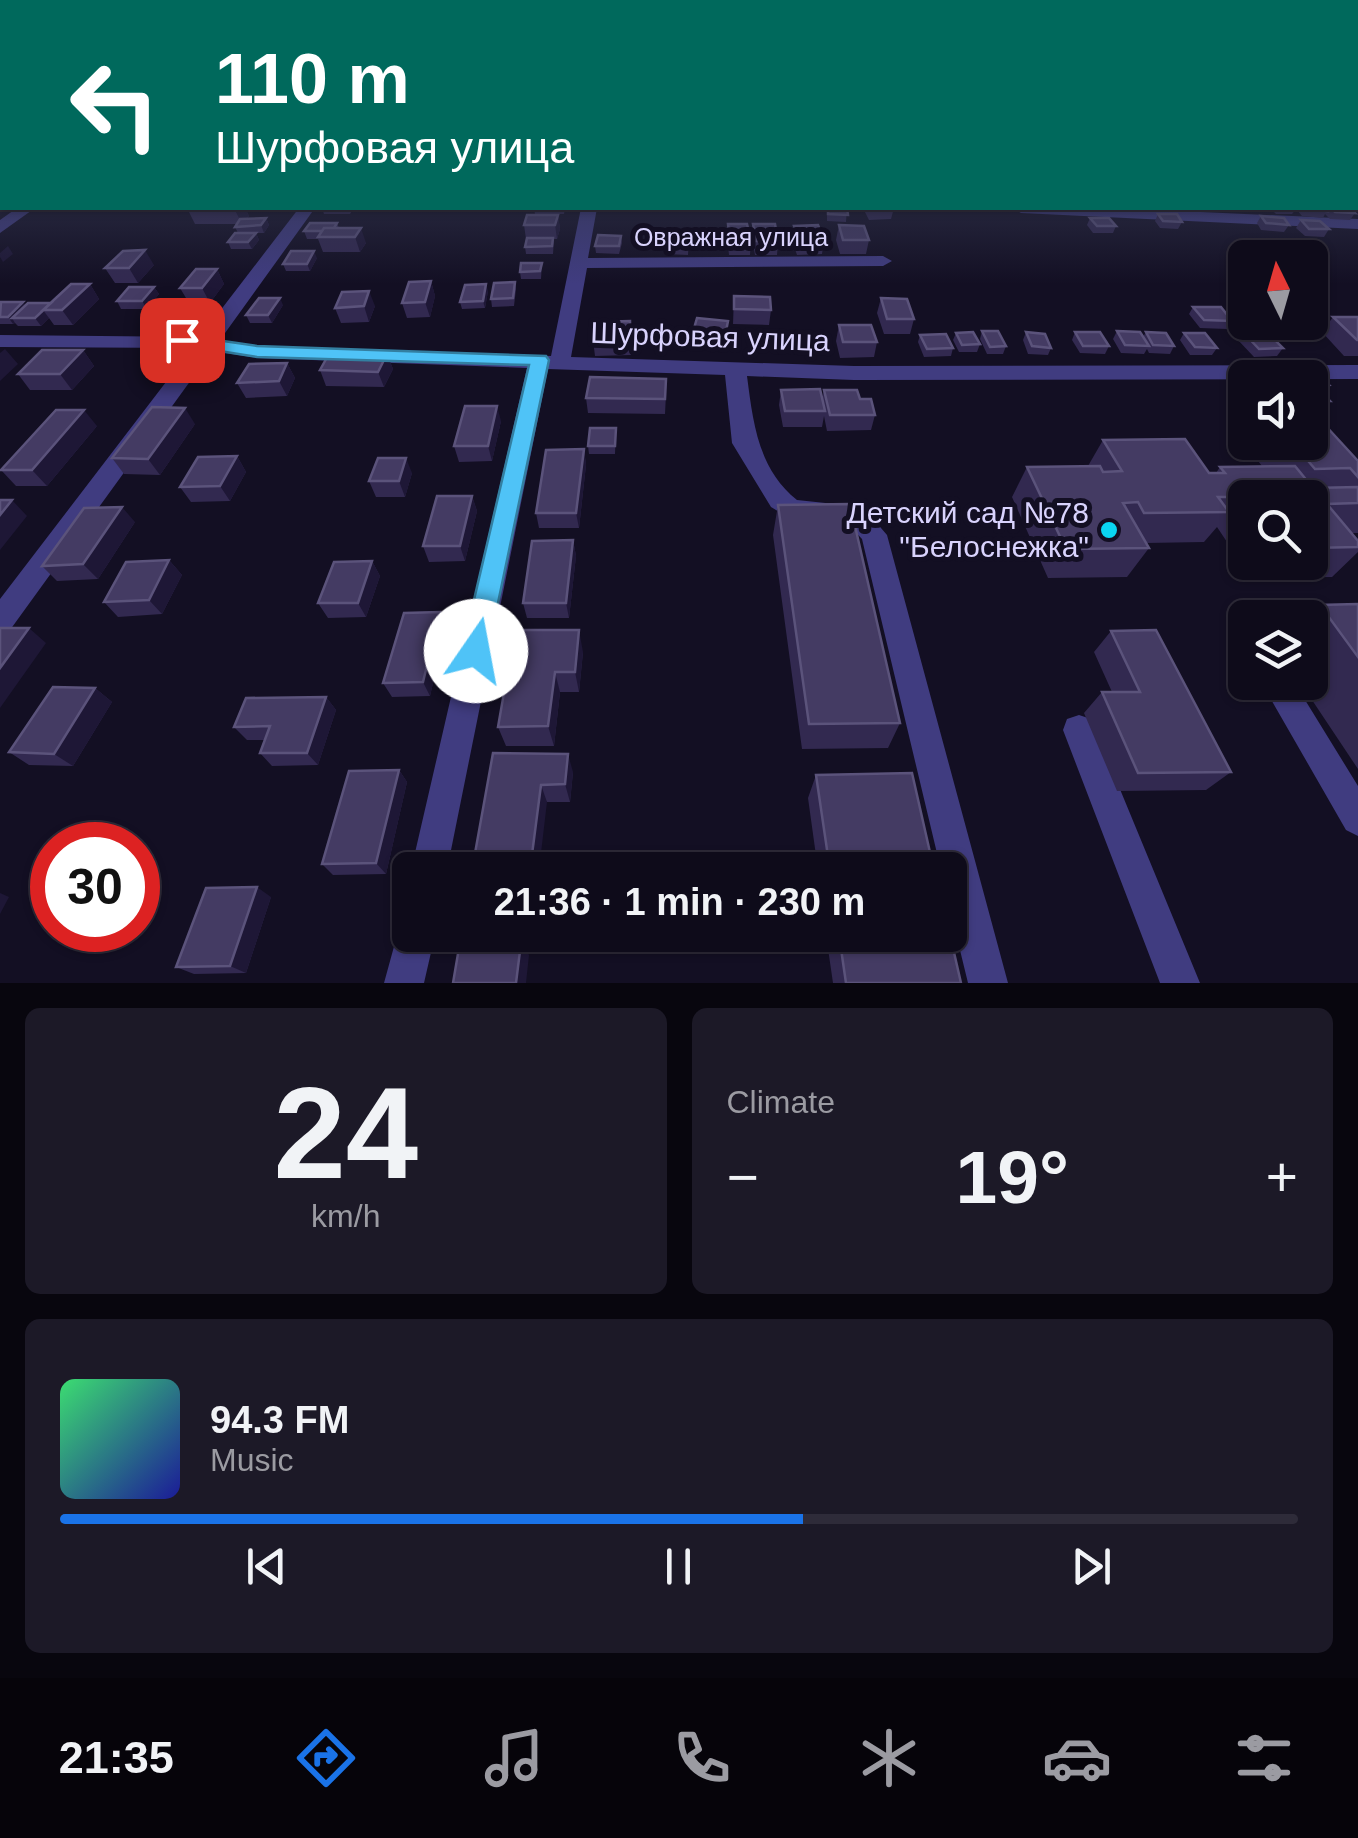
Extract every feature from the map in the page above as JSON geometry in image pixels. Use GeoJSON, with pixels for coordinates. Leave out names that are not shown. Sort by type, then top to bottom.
{"type":"FeatureCollection","features":[{"type":"Feature","properties":{"kind":"street"},"geometry":{"type":"LineString","coordinates":[[0,228],[24,210]]}},
{"type":"Feature","properties":{"kind":"street"},"geometry":{"type":"LineString","coordinates":[[0,621],[306,210]]}},
{"type":"Feature","properties":{"kind":"street"},"geometry":{"type":"LineString","coordinates":[[433,852],[589,210]]}},
{"type":"Feature","properties":{"kind":"street"},"geometry":{"type":"LineString","coordinates":[[1064,210],[1358,224]]}},
{"type":"Feature","properties":{"kind":"street","name":"Овражная улица"},"geometry":{"type":"LineString","coordinates":[[578,263],[883,261]]}},
{"type":"Feature","properties":{"kind":"street","name":"Шурфовая улица"},"geometry":{"type":"LineString","coordinates":[[0,340],[182,340],[205,346],[854,373],[1358,372]]}},
{"type":"Feature","properties":{"kind":"street"},"geometry":{"type":"LineString","coordinates":[[735,368],[744,443],[780,500],[801,511],[854,514],[874,535],[988,983]]}},
{"type":"Feature","properties":{"kind":"street"},"geometry":{"type":"LineString","coordinates":[[1287,700],[1358,818]]}},
{"type":"Feature","properties":{"kind":"street"},"geometry":{"type":"LineString","coordinates":[[1079,730],[1180,983]]}},
{"type":"Feature","properties":{"kind":"street"},"geometry":{"type":"LineString","coordinates":[[404,983],[411,952]]}},
{"type":"Feature","properties":{"kind":"building"},"geometry":{"type":"Polygon","coordinates":[[[828,210],[847,210],[848,215],[828,214],[828,210]]]}},
{"type":"Feature","properties":{"kind":"building"},"geometry":{"type":"Polygon","coordinates":[[[1158,214],[1177,214],[1182,222],[1163,221],[1158,214]]]}},
{"type":"Feature","properties":{"kind":"building"},"geometry":{"type":"Polygon","coordinates":[[[527,215],[558,215],[555,225],[524,225],[527,215]]]}},
{"type":"Feature","properties":{"kind":"building"},"geometry":{"type":"Polygon","coordinates":[[[1261,216],[1284,218],[1289,225],[1266,223],[1261,216]]]}},
{"type":"Feature","properties":{"kind":"building"},"geometry":{"type":"Polygon","coordinates":[[[266,218],[261,225],[235,227],[240,219],[266,218]]]}},
{"type":"Feature","properties":{"kind":"building"},"geometry":{"type":"Polygon","coordinates":[[[1090,218],[1109,218],[1116,226],[1097,226],[1090,218]]]}},
{"type":"Feature","properties":{"kind":"building"},"geometry":{"type":"Polygon","coordinates":[[[1301,220],[1320,221],[1329,229],[1309,229],[1301,220]]]}},
{"type":"Feature","properties":{"kind":"building"},"geometry":{"type":"Polygon","coordinates":[[[310,223],[337,223],[322,231],[304,231],[310,223]]]}},
{"type":"Feature","properties":{"kind":"building"},"geometry":{"type":"Polygon","coordinates":[[[728,224],[747,224],[751,241],[730,241],[728,224]]]}},
{"type":"Feature","properties":{"kind":"building"},"geometry":{"type":"Polygon","coordinates":[[[753,224],[775,224],[778,241],[756,241],[753,224]]]}},
{"type":"Feature","properties":{"kind":"building"},"geometry":{"type":"Polygon","coordinates":[[[818,225],[824,240],[799,240],[794,226],[818,225]]]}},
{"type":"Feature","properties":{"kind":"building"},"geometry":{"type":"Polygon","coordinates":[[[839,225],[864,226],[869,240],[843,240],[839,225]]]}},
{"type":"Feature","properties":{"kind":"building"},"geometry":{"type":"Polygon","coordinates":[[[324,228],[361,228],[355,237],[318,237],[324,228]]]}},
{"type":"Feature","properties":{"kind":"building"},"geometry":{"type":"Polygon","coordinates":[[[235,233],[256,233],[248,242],[228,242],[235,233]]]}},
{"type":"Feature","properties":{"kind":"building"},"geometry":{"type":"Polygon","coordinates":[[[666,234],[689,235],[688,247],[666,247],[666,234]]]}},
{"type":"Feature","properties":{"kind":"building"},"geometry":{"type":"Polygon","coordinates":[[[598,235],[621,236],[619,246],[595,246],[598,235]]]}},
{"type":"Feature","properties":{"kind":"building"},"geometry":{"type":"Polygon","coordinates":[[[527,238],[553,238],[552,246],[525,247],[527,238]]]}},
{"type":"Feature","properties":{"kind":"building"},"geometry":{"type":"Polygon","coordinates":[[[145,250],[129,268],[105,268],[123,251],[145,250]]]}},
{"type":"Feature","properties":{"kind":"building"},"geometry":{"type":"Polygon","coordinates":[[[291,251],[314,251],[307,264],[283,264],[291,251]]]}},
{"type":"Feature","properties":{"kind":"building"},"geometry":{"type":"Polygon","coordinates":[[[521,263],[542,263],[540,271],[520,272],[521,263]]]}},
{"type":"Feature","properties":{"kind":"building"},"geometry":{"type":"Polygon","coordinates":[[[196,269],[217,269],[202,288],[180,288],[196,269]]]}},
{"type":"Feature","properties":{"kind":"building"},"geometry":{"type":"Polygon","coordinates":[[[431,281],[425,302],[402,303],[409,282],[431,281]]]}},
{"type":"Feature","properties":{"kind":"building"},"geometry":{"type":"Polygon","coordinates":[[[515,282],[513,298],[491,299],[494,283],[515,282]]]}},
{"type":"Feature","properties":{"kind":"building"},"geometry":{"type":"Polygon","coordinates":[[[71,284],[90,284],[62,310],[43,310],[71,284]]]}},
{"type":"Feature","properties":{"kind":"building"},"geometry":{"type":"Polygon","coordinates":[[[486,284],[483,301],[460,302],[465,285],[486,284]]]}},
{"type":"Feature","properties":{"kind":"building"},"geometry":{"type":"Polygon","coordinates":[[[129,287],[154,287],[142,301],[117,301],[129,287]]]}},
{"type":"Feature","properties":{"kind":"building"},"geometry":{"type":"Polygon","coordinates":[[[369,291],[364,306],[335,308],[342,292],[369,291]]]}},
{"type":"Feature","properties":{"kind":"building"},"geometry":{"type":"Polygon","coordinates":[[[734,296],[770,297],[771,310],[734,309],[734,296]]]}},
{"type":"Feature","properties":{"kind":"building"},"geometry":{"type":"Polygon","coordinates":[[[259,298],[280,298],[268,315],[246,315],[259,298]]]}},
{"type":"Feature","properties":{"kind":"building"},"geometry":{"type":"Polygon","coordinates":[[[881,298],[907,299],[914,319],[887,319],[881,298]]]}},
{"type":"Feature","properties":{"kind":"building"},"geometry":{"type":"Polygon","coordinates":[[[1,302],[23,302],[8,317],[0,317],[1,302]]]}},
{"type":"Feature","properties":{"kind":"building"},"geometry":{"type":"Polygon","coordinates":[[[28,303],[51,303],[35,318],[12,318],[28,303]]]}},
{"type":"Feature","properties":{"kind":"building"},"geometry":{"type":"Polygon","coordinates":[[[1193,307],[1221,307],[1228,316],[1228,321],[1204,320],[1193,307]]]}},
{"type":"Feature","properties":{"kind":"building"},"geometry":{"type":"Polygon","coordinates":[[[1333,317],[1358,317],[1358,340],[1357,340],[1333,317]]]}},
{"type":"Feature","properties":{"kind":"building"},"geometry":{"type":"Polygon","coordinates":[[[697,318],[728,321],[725,336],[693,332],[697,318]]]}},
{"type":"Feature","properties":{"kind":"building"},"geometry":{"type":"Polygon","coordinates":[[[630,321],[630,339],[593,340],[595,322],[630,321]]]}},
{"type":"Feature","properties":{"kind":"building"},"geometry":{"type":"Polygon","coordinates":[[[839,325],[871,325],[877,342],[843,342],[839,325]]]}},
{"type":"Feature","properties":{"kind":"building"},"geometry":{"type":"Polygon","coordinates":[[[982,331],[998,331],[1006,346],[990,347],[982,331]]]}},
{"type":"Feature","properties":{"kind":"building"},"geometry":{"type":"Polygon","coordinates":[[[1117,331],[1140,332],[1149,346],[1125,345],[1117,331]]]}},
{"type":"Feature","properties":{"kind":"building"},"geometry":{"type":"Polygon","coordinates":[[[973,332],[980,344],[962,345],[956,333],[973,332]]]}},
{"type":"Feature","properties":{"kind":"building"},"geometry":{"type":"Polygon","coordinates":[[[1026,332],[1045,334],[1051,348],[1032,346],[1026,332]]]}},
{"type":"Feature","properties":{"kind":"building"},"geometry":{"type":"Polygon","coordinates":[[[1075,332],[1100,332],[1109,346],[1083,346],[1075,332]]]}},
{"type":"Feature","properties":{"kind":"building"},"geometry":{"type":"Polygon","coordinates":[[[1146,332],[1166,333],[1174,346],[1153,345],[1146,332]]]}},
{"type":"Feature","properties":{"kind":"building"},"geometry":{"type":"Polygon","coordinates":[[[1184,333],[1205,333],[1217,348],[1195,347],[1184,333]]]}},
{"type":"Feature","properties":{"kind":"building"},"geometry":{"type":"Polygon","coordinates":[[[946,334],[953,348],[927,349],[920,335],[946,334]]]}},
{"type":"Feature","properties":{"kind":"building"},"geometry":{"type":"Polygon","coordinates":[[[1250,340],[1275,340],[1283,348],[1259,349],[1250,340]]]}},
{"type":"Feature","properties":{"kind":"building"},"geometry":{"type":"Polygon","coordinates":[[[42,350],[83,350],[60,374],[18,374],[42,350]]]}},
{"type":"Feature","properties":{"kind":"building"},"geometry":{"type":"Polygon","coordinates":[[[330,352],[387,354],[378,372],[320,370],[330,352]]]}},
{"type":"Feature","properties":{"kind":"building"},"geometry":{"type":"Polygon","coordinates":[[[287,363],[279,381],[237,383],[249,364],[287,363]]]}},
{"type":"Feature","properties":{"kind":"building"},"geometry":{"type":"Polygon","coordinates":[[[590,377],[666,379],[665,399],[586,398],[590,377]]]}},
{"type":"Feature","properties":{"kind":"building"},"geometry":{"type":"Polygon","coordinates":[[[820,389],[825,411],[785,411],[781,390],[820,389]]]}},
{"type":"Feature","properties":{"kind":"building"},"geometry":{"type":"Polygon","coordinates":[[[824,390],[857,390],[860,399],[871,399],[875,415],[830,415],[824,390]]]}},
{"type":"Feature","properties":{"kind":"building"},"geometry":{"type":"Polygon","coordinates":[[[465,406],[497,406],[488,446],[454,446],[465,406]]]}},
{"type":"Feature","properties":{"kind":"building"},"geometry":{"type":"Polygon","coordinates":[[[152,407],[185,408],[148,459],[112,458],[152,407]]]}},
{"type":"Feature","properties":{"kind":"building"},"geometry":{"type":"Polygon","coordinates":[[[56,410],[84,410],[32,470],[1,470],[56,410]]]}},
{"type":"Feature","properties":{"kind":"building"},"geometry":{"type":"Polygon","coordinates":[[[590,428],[616,428],[615,446],[588,446],[590,428]]]}},
{"type":"Feature","properties":{"kind":"building"},"geometry":{"type":"Polygon","coordinates":[[[1328,428],[1358,461],[1358,477],[1350,468],[1315,469],[1307,460],[1328,460],[1328,428]]]}},
{"type":"Feature","properties":{"kind":"building"},"geometry":{"type":"Polygon","coordinates":[[[1185,439],[1209,473],[1225,473],[1220,467],[1295,466],[1306,480],[1228,480],[1228,497],[1218,497],[1228,512],[1144,513],[1138,502],[1123,503],[1149,548],[1066,549],[1027,467],[1100,466],[1103,472],[1122,471],[1103,440],[1185,439]]]}},
{"type":"Feature","properties":{"kind":"building"},"geometry":{"type":"Polygon","coordinates":[[[584,449],[576,513],[536,513],[546,450],[584,449]]]}},
{"type":"Feature","properties":{"kind":"building"},"geometry":{"type":"Polygon","coordinates":[[[237,456],[220,486],[180,487],[198,457],[237,456]]]}},
{"type":"Feature","properties":{"kind":"building"},"geometry":{"type":"Polygon","coordinates":[[[378,458],[406,458],[399,481],[369,481],[378,458]]]}},
{"type":"Feature","properties":{"kind":"building"},"geometry":{"type":"Polygon","coordinates":[[[1358,487],[1358,503],[1328,504],[1328,488],[1358,487]]]}},
{"type":"Feature","properties":{"kind":"building"},"geometry":{"type":"Polygon","coordinates":[[[437,496],[472,496],[460,546],[423,546],[437,496]]]}},
{"type":"Feature","properties":{"kind":"building"},"geometry":{"type":"Polygon","coordinates":[[[0,500],[12,500],[0,515],[0,500]]]}},
{"type":"Feature","properties":{"kind":"building"},"geometry":{"type":"Polygon","coordinates":[[[850,504],[900,723],[809,724],[778,505],[850,504]]]}},
{"type":"Feature","properties":{"kind":"building"},"geometry":{"type":"Polygon","coordinates":[[[1328,505],[1358,541],[1358,547],[1328,548],[1328,505]]]}},
{"type":"Feature","properties":{"kind":"building"},"geometry":{"type":"Polygon","coordinates":[[[122,507],[83,564],[42,566],[84,508],[122,507]]]}},
{"type":"Feature","properties":{"kind":"building"},"geometry":{"type":"Polygon","coordinates":[[[573,540],[566,603],[523,603],[532,541],[573,540]]]}},
{"type":"Feature","properties":{"kind":"building"},"geometry":{"type":"Polygon","coordinates":[[[169,560],[149,600],[104,602],[126,562],[169,560]]]}},
{"type":"Feature","properties":{"kind":"building"},"geometry":{"type":"Polygon","coordinates":[[[372,561],[358,603],[318,603],[334,562],[372,561]]]}},
{"type":"Feature","properties":{"kind":"building"},"geometry":{"type":"Polygon","coordinates":[[[1358,604],[1358,657],[1328,616],[1328,605],[1358,604]]]}},
{"type":"Feature","properties":{"kind":"building"},"geometry":{"type":"Polygon","coordinates":[[[440,612],[423,682],[383,683],[404,613],[440,612]]]}},
{"type":"Feature","properties":{"kind":"building"},"geometry":{"type":"Polygon","coordinates":[[[0,628],[29,628],[0,668],[0,628]]]}},
{"type":"Feature","properties":{"kind":"building"},"geometry":{"type":"Polygon","coordinates":[[[515,630],[579,630],[575,672],[555,672],[548,726],[498,727],[515,630]]]}},
{"type":"Feature","properties":{"kind":"building"},"geometry":{"type":"Polygon","coordinates":[[[1156,630],[1231,772],[1138,773],[1102,692],[1140,692],[1111,631],[1156,630]]]}},
{"type":"Feature","properties":{"kind":"building"},"geometry":{"type":"Polygon","coordinates":[[[53,687],[95,688],[54,754],[9,752],[53,687]]]}},
{"type":"Feature","properties":{"kind":"building"},"geometry":{"type":"Polygon","coordinates":[[[326,697],[307,753],[260,753],[270,726],[234,727],[246,698],[326,697]]]}},
{"type":"Feature","properties":{"kind":"building"},"geometry":{"type":"Polygon","coordinates":[[[493,753],[568,754],[565,784],[541,785],[532,852],[475,852],[493,753]]]}},
{"type":"Feature","properties":{"kind":"building"},"geometry":{"type":"Polygon","coordinates":[[[399,770],[376,863],[322,864],[349,771],[399,770]]]}},
{"type":"Feature","properties":{"kind":"building"},"geometry":{"type":"Polygon","coordinates":[[[912,773],[930,852],[827,852],[816,775],[912,773]]]}},
{"type":"Feature","properties":{"kind":"building"},"geometry":{"type":"Polygon","coordinates":[[[257,887],[230,966],[176,967],[206,888],[257,887]]]}},
{"type":"Feature","properties":{"kind":"building"},"geometry":{"type":"Polygon","coordinates":[[[458,952],[520,952],[516,983],[453,983],[458,952]]]}},
{"type":"Feature","properties":{"kind":"building"},"geometry":{"type":"Polygon","coordinates":[[[841,952],[954,952],[961,983],[846,983],[841,952]]]}},
{"type":"Feature","properties":{"kind":"place","name":"Детский сад №78 \"Белоснежка\""},"geometry":{"type":"Point","coordinates":[1109,530]}},
{"type":"Feature","properties":{"kind":"route"},"geometry":{"type":"LineString","coordinates":[[182,340],[257,352],[539,360],[476,651]]}}]}
